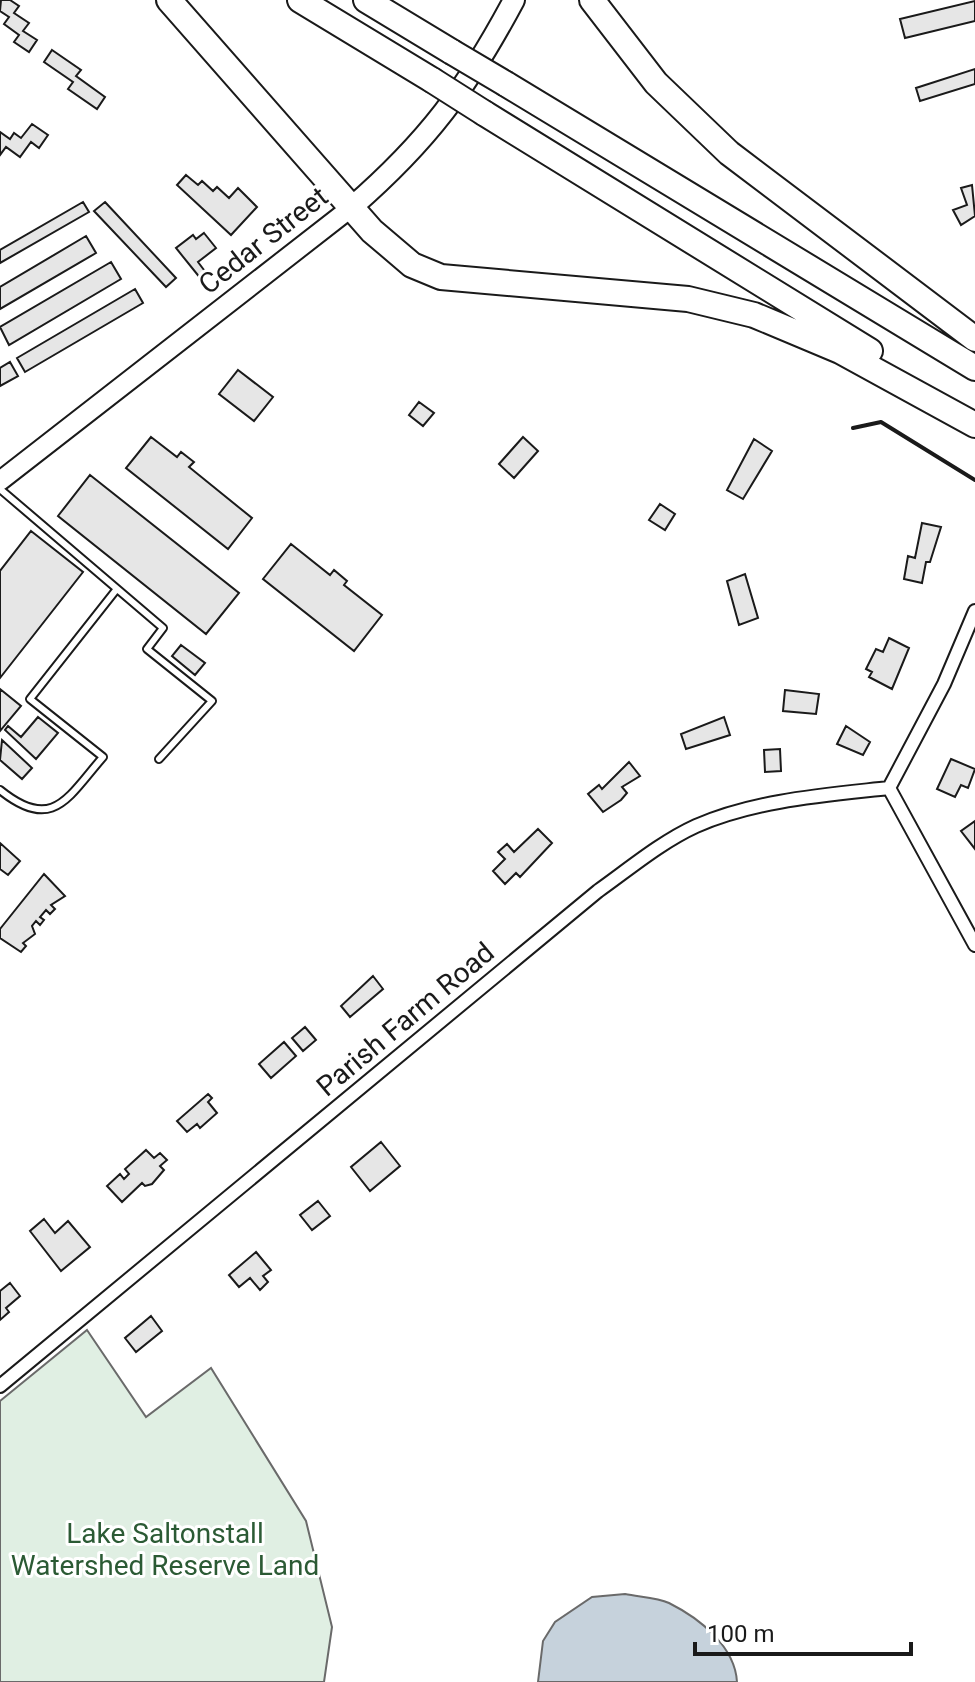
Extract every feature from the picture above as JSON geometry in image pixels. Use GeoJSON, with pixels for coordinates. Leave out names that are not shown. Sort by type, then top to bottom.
{"type":"FeatureCollection","features":[{"type":"Feature","properties":{"kind":"highway"},"geometry":{"type":"LineString","coordinates":[[169,0],[352,207],[397,254],[426,272],[453,279],[688,299],[754,315],[840,351],[975,425]]}},
{"type":"Feature","properties":{"kind":"highway"},"geometry":{"type":"LineString","coordinates":[[300,0],[975,415]]}},
{"type":"Feature","properties":{"kind":"highway"},"geometry":{"type":"LineString","coordinates":[[366,0],[975,368]]}},
{"type":"Feature","properties":{"kind":"highway"},"geometry":{"type":"LineString","coordinates":[[592,0],[656,83],[718,143],[975,339]]}},
{"type":"Feature","properties":{"kind":"main road","name":"Cedar Street"},"geometry":{"type":"LineString","coordinates":[[0,481],[352,207],[391,173],[439,122],[474,72],[514,0]]}},
{"type":"Feature","properties":{"kind":"street"},"geometry":{"type":"LineString","coordinates":[[974,617],[944,684],[889,788],[975,945]]}},
{"type":"Feature","properties":{"kind":"street","name":"Parish Farm Road"},"geometry":{"type":"LineString","coordinates":[[0,1386],[598,891],[642,859],[693,827],[728,813],[889,788]]}},
{"type":"Feature","properties":{"kind":"lane"},"geometry":{"type":"LineString","coordinates":[[0,489],[163,628],[147,649],[212,701],[159,759]]}},
{"type":"Feature","properties":{"kind":"lane"},"geometry":{"type":"LineString","coordinates":[[0,790],[25,807],[44,812],[61,806],[103,757],[30,699],[116,590]]}},
{"type":"Feature","properties":{"kind":"green space","name":"Lake Saltonstall Watershed Reserve Land"},"geometry":{"type":"Polygon","coordinates":[[[87,1330],[146,1417],[211,1368],[306,1521],[332,1627],[324,1682],[0,1682],[0,1401],[87,1330]]]}},
{"type":"Feature","properties":{"kind":"shaded area"},"geometry":{"type":"Polygon","coordinates":[[[625,1594],[664,1601],[703,1625],[723,1645],[735,1669],[737,1682],[538,1682],[543,1641],[555,1622],[592,1597],[625,1594]]]}},
{"type":"Feature","properties":{"kind":"building"},"geometry":{"type":"Polygon","coordinates":[[[1,0],[10,0],[19,6],[14,13],[29,23],[23,31],[37,40],[29,52],[14,42],[19,35],[4,24],[9,17],[0,11],[1,0]]]}},
{"type":"Feature","properties":{"kind":"building"},"geometry":{"type":"Polygon","coordinates":[[[975,1],[975,21],[905,38],[900,19],[975,1]]]}},
{"type":"Feature","properties":{"kind":"building"},"geometry":{"type":"Polygon","coordinates":[[[52,50],[81,70],[76,76],[105,97],[97,109],[68,89],[73,82],[44,62],[52,50]]]}},
{"type":"Feature","properties":{"kind":"building"},"geometry":{"type":"Polygon","coordinates":[[[975,69],[975,84],[920,101],[916,88],[975,69]]]}},
{"type":"Feature","properties":{"kind":"building"},"geometry":{"type":"Polygon","coordinates":[[[32,124],[48,135],[39,148],[31,142],[20,157],[6,147],[0,155],[0,132],[10,139],[14,133],[21,138],[32,124]]]}},
{"type":"Feature","properties":{"kind":"building"},"geometry":{"type":"Polygon","coordinates":[[[186,175],[198,185],[202,181],[213,191],[217,187],[229,198],[238,188],[257,207],[231,235],[177,185],[186,175]]]}},
{"type":"Feature","properties":{"kind":"building"},"geometry":{"type":"Polygon","coordinates":[[[972,185],[975,216],[961,225],[953,210],[967,205],[961,188],[972,185]]]}},
{"type":"Feature","properties":{"kind":"building"},"geometry":{"type":"Polygon","coordinates":[[[83,202],[89,212],[0,263],[0,250],[83,202]]]}},
{"type":"Feature","properties":{"kind":"building"},"geometry":{"type":"Polygon","coordinates":[[[105,202],[176,278],[166,287],[94,211],[105,202]]]}},
{"type":"Feature","properties":{"kind":"building"},"geometry":{"type":"Polygon","coordinates":[[[204,233],[216,248],[198,262],[207,274],[201,279],[176,248],[193,235],[196,239],[204,233]]]}},
{"type":"Feature","properties":{"kind":"building"},"geometry":{"type":"Polygon","coordinates":[[[86,236],[96,253],[0,309],[0,287],[86,236]]]}},
{"type":"Feature","properties":{"kind":"building"},"geometry":{"type":"Polygon","coordinates":[[[111,262],[121,279],[9,345],[0,327],[111,262]]]}},
{"type":"Feature","properties":{"kind":"building"},"geometry":{"type":"Polygon","coordinates":[[[135,289],[143,303],[25,372],[17,358],[135,289]]]}},
{"type":"Feature","properties":{"kind":"building"},"geometry":{"type":"Polygon","coordinates":[[[10,362],[18,376],[0,386],[0,368],[10,362]]]}},
{"type":"Feature","properties":{"kind":"building"},"geometry":{"type":"Polygon","coordinates":[[[238,370],[273,397],[254,421],[219,394],[238,370]]]}},
{"type":"Feature","properties":{"kind":"building"},"geometry":{"type":"Polygon","coordinates":[[[419,402],[434,413],[423,426],[409,415],[419,402]]]}},
{"type":"Feature","properties":{"kind":"building"},"geometry":{"type":"Polygon","coordinates":[[[151,437],[177,457],[181,452],[194,462],[189,467],[252,518],[228,549],[126,468],[151,437]]]}},
{"type":"Feature","properties":{"kind":"building"},"geometry":{"type":"Polygon","coordinates":[[[523,437],[538,451],[514,478],[499,464],[523,437]]]}},
{"type":"Feature","properties":{"kind":"building"},"geometry":{"type":"Polygon","coordinates":[[[754,439],[772,451],[743,499],[727,490],[754,439]]]}},
{"type":"Feature","properties":{"kind":"building"},"geometry":{"type":"Polygon","coordinates":[[[90,475],[239,593],[206,634],[58,516],[90,475]]]}},
{"type":"Feature","properties":{"kind":"building"},"geometry":{"type":"Polygon","coordinates":[[[660,504],[675,514],[665,530],[649,520],[660,504]]]}},
{"type":"Feature","properties":{"kind":"building"},"geometry":{"type":"Polygon","coordinates":[[[922,523],[941,527],[930,562],[926,562],[922,583],[904,579],[908,556],[915,558],[922,523]]]}},
{"type":"Feature","properties":{"kind":"building"},"geometry":{"type":"Polygon","coordinates":[[[31,531],[83,572],[0,678],[0,571],[31,531]]]}},
{"type":"Feature","properties":{"kind":"building"},"geometry":{"type":"Polygon","coordinates":[[[291,544],[330,575],[334,570],[347,581],[344,585],[382,615],[354,651],[263,579],[291,544]]]}},
{"type":"Feature","properties":{"kind":"building"},"geometry":{"type":"Polygon","coordinates":[[[745,574],[758,618],[739,625],[727,581],[745,574]]]}},
{"type":"Feature","properties":{"kind":"building"},"geometry":{"type":"Polygon","coordinates":[[[889,638],[909,648],[892,689],[869,677],[872,672],[866,669],[876,649],[883,652],[889,638]]]}},
{"type":"Feature","properties":{"kind":"building"},"geometry":{"type":"Polygon","coordinates":[[[181,645],[205,663],[195,675],[172,656],[181,645]]]}},
{"type":"Feature","properties":{"kind":"building"},"geometry":{"type":"Polygon","coordinates":[[[0,689],[21,706],[0,731],[0,689]]]}},
{"type":"Feature","properties":{"kind":"building"},"geometry":{"type":"Polygon","coordinates":[[[785,690],[819,694],[816,714],[783,711],[785,690]]]}},
{"type":"Feature","properties":{"kind":"building"},"geometry":{"type":"Polygon","coordinates":[[[38,717],[58,733],[36,759],[5,730],[8,726],[21,737],[38,717]]]}},
{"type":"Feature","properties":{"kind":"building"},"geometry":{"type":"Polygon","coordinates":[[[724,717],[730,735],[686,749],[681,734],[724,717]]]}},
{"type":"Feature","properties":{"kind":"building"},"geometry":{"type":"Polygon","coordinates":[[[846,726],[870,742],[863,755],[837,744],[846,726]]]}},
{"type":"Feature","properties":{"kind":"building"},"geometry":{"type":"Polygon","coordinates":[[[2,740],[32,768],[22,779],[0,760],[2,740]]]}},
{"type":"Feature","properties":{"kind":"building"},"geometry":{"type":"Polygon","coordinates":[[[780,749],[781,771],[765,772],[764,750],[780,749]]]}},
{"type":"Feature","properties":{"kind":"building"},"geometry":{"type":"Polygon","coordinates":[[[951,759],[975,769],[968,788],[961,785],[955,797],[937,789],[951,759]]]}},
{"type":"Feature","properties":{"kind":"building"},"geometry":{"type":"Polygon","coordinates":[[[629,762],[640,776],[622,787],[627,793],[603,812],[588,794],[599,785],[602,789],[629,762]]]}},
{"type":"Feature","properties":{"kind":"building"},"geometry":{"type":"Polygon","coordinates":[[[975,821],[975,849],[961,831],[975,821]]]}},
{"type":"Feature","properties":{"kind":"building"},"geometry":{"type":"Polygon","coordinates":[[[538,829],[552,843],[520,877],[516,873],[505,884],[493,871],[505,859],[498,852],[507,844],[514,852],[538,829]]]}},
{"type":"Feature","properties":{"kind":"building"},"geometry":{"type":"Polygon","coordinates":[[[0,843],[20,861],[8,875],[0,869],[0,843]]]}},
{"type":"Feature","properties":{"kind":"building"},"geometry":{"type":"Polygon","coordinates":[[[44,874],[65,896],[51,905],[55,909],[50,914],[46,910],[40,917],[44,920],[40,925],[36,921],[32,926],[35,934],[23,943],[26,946],[21,952],[0,938],[0,929],[44,874]]]}},
{"type":"Feature","properties":{"kind":"building"},"geometry":{"type":"Polygon","coordinates":[[[373,976],[383,989],[350,1017],[341,1006],[373,976]]]}},
{"type":"Feature","properties":{"kind":"building"},"geometry":{"type":"Polygon","coordinates":[[[305,1027],[316,1040],[303,1051],[292,1038],[305,1027]]]}},
{"type":"Feature","properties":{"kind":"building"},"geometry":{"type":"Polygon","coordinates":[[[284,1042],[296,1056],[271,1078],[259,1064],[284,1042]]]}},
{"type":"Feature","properties":{"kind":"building"},"geometry":{"type":"Polygon","coordinates":[[[208,1094],[212,1098],[208,1102],[217,1113],[200,1128],[197,1124],[187,1132],[177,1121],[208,1094]]]}},
{"type":"Feature","properties":{"kind":"building"},"geometry":{"type":"Polygon","coordinates":[[[381,1142],[400,1166],[370,1191],[351,1167],[381,1142]]]}},
{"type":"Feature","properties":{"kind":"building"},"geometry":{"type":"Polygon","coordinates":[[[146,1150],[154,1158],[160,1153],[167,1160],[160,1166],[164,1170],[152,1184],[145,1186],[142,1183],[122,1202],[107,1186],[120,1174],[124,1179],[129,1174],[125,1169],[146,1150]]]}},
{"type":"Feature","properties":{"kind":"building"},"geometry":{"type":"Polygon","coordinates":[[[318,1201],[330,1216],[312,1230],[300,1215],[318,1201]]]}},
{"type":"Feature","properties":{"kind":"building"},"geometry":{"type":"Polygon","coordinates":[[[44,1219],[55,1233],[68,1221],[90,1247],[61,1271],[30,1231],[44,1219]]]}},
{"type":"Feature","properties":{"kind":"building"},"geometry":{"type":"Polygon","coordinates":[[[256,1252],[271,1270],[263,1276],[268,1282],[260,1290],[250,1278],[239,1287],[229,1275],[256,1252]]]}},
{"type":"Feature","properties":{"kind":"building"},"geometry":{"type":"Polygon","coordinates":[[[10,1283],[20,1296],[6,1308],[9,1312],[0,1320],[0,1291],[10,1283]]]}},
{"type":"Feature","properties":{"kind":"building"},"geometry":{"type":"Polygon","coordinates":[[[151,1316],[162,1331],[136,1352],[125,1338],[151,1316]]]}},
{"type":"Feature","properties":{"kind":"wall"},"geometry":{"type":"LineString","coordinates":[[853,428],[881,422],[975,480]]}}]}
